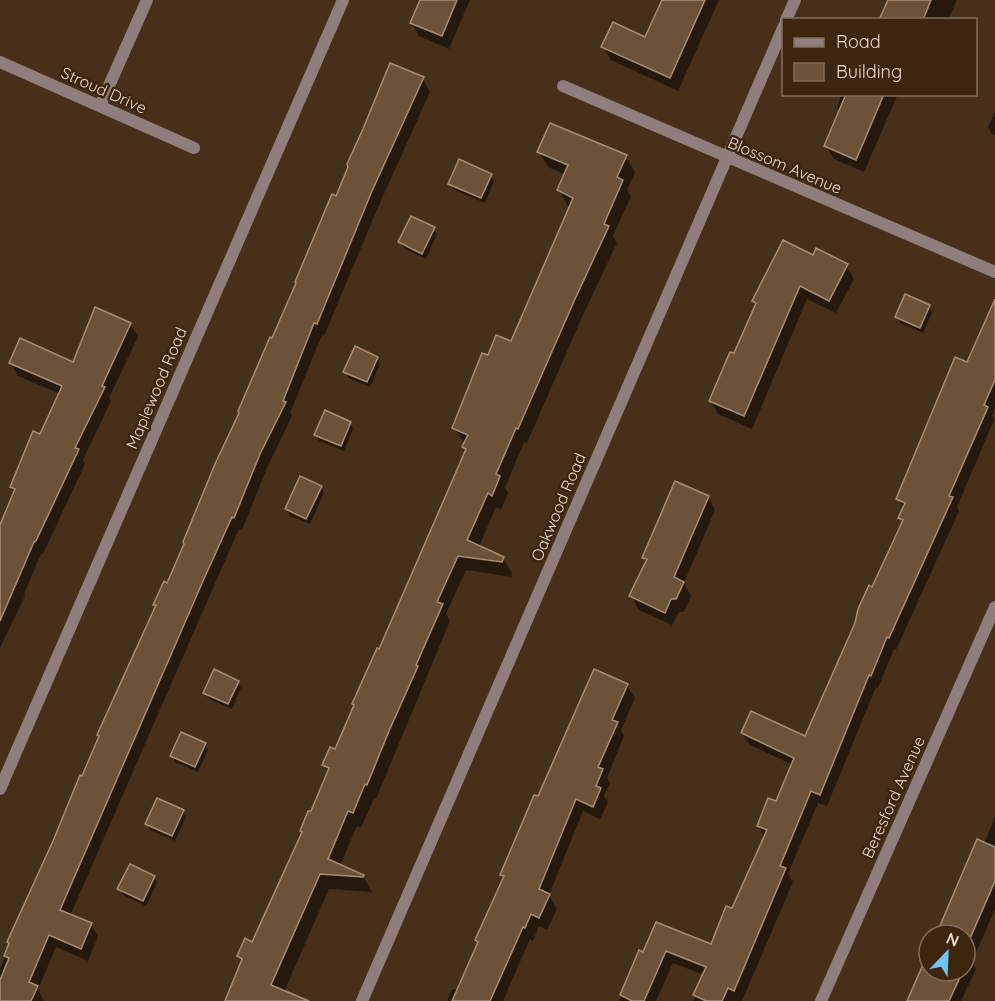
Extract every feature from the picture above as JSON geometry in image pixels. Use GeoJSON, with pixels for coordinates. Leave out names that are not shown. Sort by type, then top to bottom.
{"type":"FeatureCollection","features":[{"type":"Feature","properties":{"kind":"street"},"geometry":{"type":"LineString","coordinates":[[100,106],[147,0]]}},
{"type":"Feature","properties":{"kind":"street","name":"Maplewood Road"},"geometry":{"type":"LineString","coordinates":[[0,789],[343,0]]}},
{"type":"Feature","properties":{"kind":"street"},"geometry":{"type":"LineString","coordinates":[[787,18],[795,0]]}},
{"type":"Feature","properties":{"kind":"street","name":"Oakwood Road"},"geometry":{"type":"LineString","coordinates":[[362,1001],[728,158],[782,28]]}},
{"type":"Feature","properties":{"kind":"street","name":"Stroud Drive"},"geometry":{"type":"LineString","coordinates":[[0,62],[194,147]]}},
{"type":"Feature","properties":{"kind":"street","name":"Blossom Avenue"},"geometry":{"type":"LineString","coordinates":[[563,86],[995,272]]}},
{"type":"Feature","properties":{"kind":"street","name":"Beresford Avenue"},"geometry":{"type":"LineString","coordinates":[[820,1001],[995,607]]}},
{"type":"Feature","properties":{"kind":"building"},"geometry":{"type":"Polygon","coordinates":[[[420,0],[457,0],[442,36],[410,23],[420,0]]]}},
{"type":"Feature","properties":{"kind":"building"},"geometry":{"type":"Polygon","coordinates":[[[662,0],[705,0],[670,78],[601,47],[613,22],[645,37],[662,0]]]}},
{"type":"Feature","properties":{"kind":"building"},"geometry":{"type":"Polygon","coordinates":[[[888,0],[931,0],[924,18],[880,18],[888,0]]]}},
{"type":"Feature","properties":{"kind":"building"},"geometry":{"type":"Polygon","coordinates":[[[390,63],[424,77],[372,191],[317,324],[314,323],[283,401],[286,402],[203,581],[60,910],[92,923],[81,949],[49,935],[29,982],[38,986],[31,1001],[0,1001],[0,980],[9,958],[4,956],[9,943],[7,942],[156,605],[153,605],[164,581],[167,583],[184,544],[215,464],[296,283],[332,194],[336,196],[348,167],[347,164],[390,63]]]}},
{"type":"Feature","properties":{"kind":"building"},"geometry":{"type":"Polygon","coordinates":[[[845,96],[883,96],[856,160],[824,146],[845,96]]]}},
{"type":"Feature","properties":{"kind":"building"},"geometry":{"type":"Polygon","coordinates":[[[550,123],[627,155],[617,177],[623,180],[604,224],[609,226],[496,474],[500,476],[492,496],[488,493],[467,540],[504,557],[502,562],[458,556],[437,602],[443,604],[416,665],[418,666],[367,785],[365,784],[353,813],[348,811],[328,859],[364,875],[363,877],[320,874],[271,985],[309,1001],[225,1001],[242,959],[237,956],[245,938],[252,942],[302,832],[300,831],[308,811],[311,811],[329,768],[322,765],[330,747],[335,749],[354,705],[352,704],[377,648],[379,649],[466,449],[462,447],[468,435],[452,428],[482,353],[488,355],[496,335],[511,341],[573,198],[557,190],[568,165],[537,152],[550,123]]]}},
{"type":"Feature","properties":{"kind":"building"},"geometry":{"type":"Polygon","coordinates":[[[459,159],[492,174],[481,198],[448,184],[459,159]]]}},
{"type":"Feature","properties":{"kind":"building"},"geometry":{"type":"Polygon","coordinates":[[[411,216],[435,227],[422,254],[398,242],[411,216]]]}},
{"type":"Feature","properties":{"kind":"building"},"geometry":{"type":"Polygon","coordinates":[[[783,240],[813,255],[816,248],[848,264],[829,301],[800,286],[744,416],[709,401],[730,352],[734,353],[756,303],[752,301],[783,240]]]}},
{"type":"Feature","properties":{"kind":"building"},"geometry":{"type":"Polygon","coordinates":[[[905,294],[930,305],[920,328],[895,317],[905,294]]]}},
{"type":"Feature","properties":{"kind":"building"},"geometry":{"type":"Polygon","coordinates":[[[995,299],[995,380],[984,405],[988,407],[949,496],[953,497],[889,638],[887,637],[871,676],[869,675],[820,795],[811,791],[780,866],[786,868],[734,991],[728,988],[722,1001],[706,1001],[693,995],[706,967],[666,951],[644,1001],[632,1001],[620,995],[639,950],[643,952],[656,922],[711,944],[726,906],[732,908],[767,830],[757,826],[768,798],[776,801],[794,758],[741,733],[751,711],[805,736],[855,623],[858,609],[869,585],[872,587],[903,520],[898,518],[905,503],[896,499],[955,357],[967,362],[995,299]]]}},
{"type":"Feature","properties":{"kind":"building"},"geometry":{"type":"Polygon","coordinates":[[[95,307],[131,323],[102,386],[105,387],[75,448],[79,449],[34,542],[0,621],[0,525],[15,489],[10,487],[33,431],[40,434],[62,386],[9,363],[20,338],[73,362],[95,307]]]}},
{"type":"Feature","properties":{"kind":"building"},"geometry":{"type":"Polygon","coordinates":[[[355,346],[378,357],[367,382],[343,372],[355,346]]]}},
{"type":"Feature","properties":{"kind":"building"},"geometry":{"type":"Polygon","coordinates":[[[325,410],[351,422],[341,446],[314,435],[325,410]]]}},
{"type":"Feature","properties":{"kind":"building"},"geometry":{"type":"Polygon","coordinates":[[[300,476],[322,486],[306,519],[285,509],[300,476]]]}},
{"type":"Feature","properties":{"kind":"building"},"geometry":{"type":"Polygon","coordinates":[[[675,481],[709,496],[674,577],[684,582],[676,599],[671,599],[665,613],[629,596],[647,559],[642,558],[675,481]]]}},
{"type":"Feature","properties":{"kind":"building"},"geometry":{"type":"Polygon","coordinates":[[[214,669],[239,681],[228,704],[203,693],[214,669]]]}},
{"type":"Feature","properties":{"kind":"building"},"geometry":{"type":"Polygon","coordinates":[[[594,669],[628,684],[612,720],[618,722],[598,767],[603,769],[596,786],[601,788],[593,807],[576,799],[539,889],[550,894],[539,918],[531,914],[525,928],[523,927],[490,1001],[452,1001],[478,942],[475,940],[504,876],[500,875],[534,795],[538,796],[594,669]]]}},
{"type":"Feature","properties":{"kind":"building"},"geometry":{"type":"Polygon","coordinates":[[[181,732],[206,743],[195,767],[170,756],[181,732]]]}},
{"type":"Feature","properties":{"kind":"building"},"geometry":{"type":"Polygon","coordinates":[[[157,798],[184,810],[172,836],[145,824],[157,798]]]}},
{"type":"Feature","properties":{"kind":"building"},"geometry":{"type":"Polygon","coordinates":[[[977,839],[995,847],[995,881],[977,923],[941,923],[977,839]]]}},
{"type":"Feature","properties":{"kind":"building"},"geometry":{"type":"Polygon","coordinates":[[[130,864],[155,876],[143,901],[117,889],[130,864]]]}},
{"type":"Feature","properties":{"kind":"building"},"geometry":{"type":"Polygon","coordinates":[[[917,978],[917,983],[957,983],[949,1001],[907,1001],[917,978]]]}}]}
